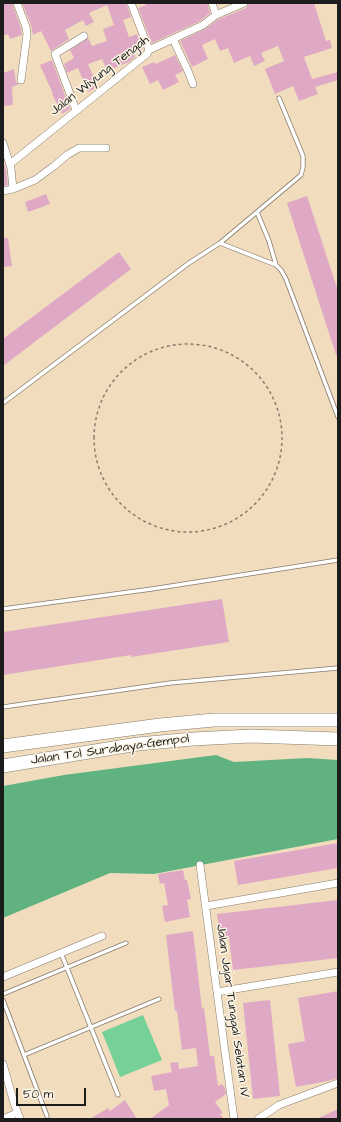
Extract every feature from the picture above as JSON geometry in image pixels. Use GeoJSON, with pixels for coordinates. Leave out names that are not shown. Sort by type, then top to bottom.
{"type":"FeatureCollection","features":[{"type":"Feature","properties":{"kind":"highway","name":"Jalan Tol Surabaya–Gempol"},"geometry":{"type":"LineString","coordinates":[[3,746],[129,728],[206,721],[243,719],[338,720]]}},
{"type":"Feature","properties":{"kind":"highway","name":"Jalan Tol Surabaya–Gempol"},"geometry":{"type":"LineString","coordinates":[[3,766],[138,744],[193,738],[251,736],[338,739]]}},
{"type":"Feature","properties":{"kind":"street"},"geometry":{"type":"LineString","coordinates":[[17,3],[27,34],[21,80]]}},
{"type":"Feature","properties":{"kind":"street"},"geometry":{"type":"LineString","coordinates":[[131,3],[149,50]]}},
{"type":"Feature","properties":{"kind":"street"},"geometry":{"type":"LineString","coordinates":[[212,3],[216,15]]}},
{"type":"Feature","properties":{"kind":"street","name":"Jalan Wiyung Tengah"},"geometry":{"type":"LineString","coordinates":[[10,164],[147,54],[149,50],[203,25],[216,15],[244,3]]}},
{"type":"Feature","properties":{"kind":"street"},"geometry":{"type":"LineString","coordinates":[[76,110],[55,54],[84,36]]}},
{"type":"Feature","properties":{"kind":"street"},"geometry":{"type":"LineString","coordinates":[[173,39],[193,84]]}},
{"type":"Feature","properties":{"kind":"street"},"geometry":{"type":"LineString","coordinates":[[3,142],[10,164],[13,189]]}},
{"type":"Feature","properties":{"kind":"street"},"geometry":{"type":"LineString","coordinates":[[3,191],[13,189],[35,180],[79,148],[106,148]]}},
{"type":"Feature","properties":{"kind":"street","name":"Jalan Jajar Tunggal Selatan IV"},"geometry":{"type":"LineString","coordinates":[[200,865],[234,1119]]}},
{"type":"Feature","properties":{"kind":"street"},"geometry":{"type":"LineString","coordinates":[[206,906],[338,883]]}},
{"type":"Feature","properties":{"kind":"street"},"geometry":{"type":"LineString","coordinates":[[3,977],[102,936]]}},
{"type":"Feature","properties":{"kind":"street"},"geometry":{"type":"LineString","coordinates":[[217,992],[338,972]]}},
{"type":"Feature","properties":{"kind":"street"},"geometry":{"type":"LineString","coordinates":[[3,1064],[19,1116],[3,1119]]}},
{"type":"Feature","properties":{"kind":"street"},"geometry":{"type":"LineString","coordinates":[[258,1119],[279,1106],[338,1083]]}},
{"type":"Feature","properties":{"kind":"lane"},"geometry":{"type":"LineString","coordinates":[[3,403],[189,263],[220,242],[300,175],[303,167],[303,156],[279,98]]}},
{"type":"Feature","properties":{"kind":"lane"},"geometry":{"type":"LineString","coordinates":[[256,212],[269,241],[276,265],[286,279],[338,417]]}},
{"type":"Feature","properties":{"kind":"lane"},"geometry":{"type":"LineString","coordinates":[[220,242],[276,265]]}},
{"type":"Feature","properties":{"kind":"lane"},"geometry":{"type":"LineString","coordinates":[[3,609],[152,589],[338,560]]}},
{"type":"Feature","properties":{"kind":"lane"},"geometry":{"type":"LineString","coordinates":[[3,707],[170,684],[338,668]]}},
{"type":"Feature","properties":{"kind":"lane"},"geometry":{"type":"LineString","coordinates":[[3,994],[126,943]]}},
{"type":"Feature","properties":{"kind":"lane"},"geometry":{"type":"LineString","coordinates":[[61,953],[118,1096]]}},
{"type":"Feature","properties":{"kind":"lane"},"geometry":{"type":"LineString","coordinates":[[3,1000],[47,1116]]}},
{"type":"Feature","properties":{"kind":"lane"},"geometry":{"type":"LineString","coordinates":[[24,1055],[159,1000]]}},
{"type":"Feature","properties":{"kind":"path"},"geometry":{"type":"LineString","coordinates":[[187,344],[205,345],[223,350],[240,359],[254,371],[266,385],[275,401],[281,419],[282,437],[281,456],[276,473],[267,489],[256,503],[242,515],[226,524],[191,532],[173,531],[156,526],[139,518],[124,507],[112,493],[102,477],[96,460],[94,441],[95,423],[100,405],[108,388],[120,374],[134,361],[150,352],[168,346],[187,344]]}},
{"type":"Feature","properties":{"kind":"green space"},"geometry":{"type":"Polygon","coordinates":[[[216,755],[234,762],[307,758],[338,760],[338,839],[154,874],[110,873],[3,918],[3,786],[64,775],[216,755]]]}},
{"type":"Feature","properties":{"kind":"green space"},"geometry":{"type":"Polygon","coordinates":[[[143,1015],[162,1060],[120,1077],[102,1032],[143,1015]]]}},
{"type":"Feature","properties":{"kind":"building"},"geometry":{"type":"Polygon","coordinates":[[[3,3],[12,3],[22,35],[10,39],[8,34],[3,36],[3,3]]]}},
{"type":"Feature","properties":{"kind":"building"},"geometry":{"type":"Polygon","coordinates":[[[22,3],[126,3],[131,17],[123,20],[129,37],[137,34],[143,49],[134,53],[135,57],[129,62],[107,71],[102,59],[88,64],[98,87],[88,92],[78,68],[67,73],[64,64],[74,58],[70,50],[88,38],[92,46],[107,41],[103,29],[114,25],[107,5],[89,13],[94,22],[86,26],[83,20],[65,30],[69,39],[51,51],[41,31],[33,35],[31,25],[22,3]]]}},
{"type":"Feature","properties":{"kind":"building"},"geometry":{"type":"Polygon","coordinates":[[[145,3],[207,3],[210,13],[200,21],[152,43],[138,8],[146,5],[145,3]]]}},
{"type":"Feature","properties":{"kind":"building"},"geometry":{"type":"Polygon","coordinates":[[[249,3],[314,3],[326,41],[330,40],[332,48],[304,57],[312,79],[338,72],[338,80],[315,87],[318,94],[299,101],[293,86],[275,94],[265,69],[284,61],[278,46],[261,53],[265,61],[254,66],[250,56],[234,63],[228,48],[220,51],[215,39],[202,45],[208,59],[192,67],[180,41],[205,29],[219,19],[246,8],[249,3]]]}},
{"type":"Feature","properties":{"kind":"building"},"geometry":{"type":"Polygon","coordinates":[[[175,55],[183,71],[175,75],[179,82],[163,90],[158,80],[150,84],[142,67],[154,62],[156,64],[175,55]]]}},
{"type":"Feature","properties":{"kind":"building"},"geometry":{"type":"Polygon","coordinates":[[[52,60],[70,109],[62,114],[40,65],[52,60]]]}},
{"type":"Feature","properties":{"kind":"building"},"geometry":{"type":"Polygon","coordinates":[[[14,69],[16,82],[19,84],[12,87],[13,105],[3,106],[3,73],[14,69]]]}},
{"type":"Feature","properties":{"kind":"building"},"geometry":{"type":"Polygon","coordinates":[[[3,164],[6,169],[8,185],[3,186],[3,164]]]}},
{"type":"Feature","properties":{"kind":"building"},"geometry":{"type":"Polygon","coordinates":[[[46,194],[50,204],[28,212],[25,202],[46,194]]]}},
{"type":"Feature","properties":{"kind":"building"},"geometry":{"type":"Polygon","coordinates":[[[307,196],[338,291],[338,355],[336,355],[287,203],[307,196]]]}},
{"type":"Feature","properties":{"kind":"building"},"geometry":{"type":"Polygon","coordinates":[[[3,238],[8,238],[12,266],[3,267],[3,238]]]}},
{"type":"Feature","properties":{"kind":"building"},"geometry":{"type":"Polygon","coordinates":[[[119,252],[131,269],[3,366],[3,339],[119,252]]]}},
{"type":"Feature","properties":{"kind":"building"},"geometry":{"type":"Polygon","coordinates":[[[222,599],[229,642],[131,657],[131,655],[3,675],[3,632],[222,599]]]}},
{"type":"Feature","properties":{"kind":"building"},"geometry":{"type":"Polygon","coordinates":[[[338,843],[338,868],[238,885],[234,861],[338,843]]]}},
{"type":"Feature","properties":{"kind":"building"},"geometry":{"type":"Polygon","coordinates":[[[183,870],[191,899],[187,900],[190,917],[165,922],[162,906],[168,905],[164,883],[160,884],[158,874],[183,870]]]}},
{"type":"Feature","properties":{"kind":"building"},"geometry":{"type":"Polygon","coordinates":[[[338,900],[338,958],[233,970],[229,939],[221,940],[217,914],[338,900]]]}},
{"type":"Feature","properties":{"kind":"building"},"geometry":{"type":"Polygon","coordinates":[[[193,931],[202,1009],[204,1008],[210,1056],[214,1056],[218,1086],[222,1084],[225,1088],[226,1094],[215,1102],[223,1113],[220,1114],[224,1119],[150,1119],[169,1105],[166,1089],[154,1091],[151,1076],[172,1072],[170,1063],[178,1062],[179,1069],[198,1066],[196,1048],[182,1050],[177,1011],[175,1011],[166,935],[193,931]]]}},
{"type":"Feature","properties":{"kind":"building"},"geometry":{"type":"Polygon","coordinates":[[[338,991],[338,1078],[296,1087],[288,1044],[305,1041],[298,998],[338,991]]]}},
{"type":"Feature","properties":{"kind":"building"},"geometry":{"type":"Polygon","coordinates":[[[270,1000],[280,1096],[253,1099],[243,1003],[270,1000]]]}},
{"type":"Feature","properties":{"kind":"building"},"geometry":{"type":"Polygon","coordinates":[[[125,1100],[137,1119],[90,1119],[108,1108],[110,1111],[125,1100]]]}},
{"type":"Feature","properties":{"kind":"building"},"geometry":{"type":"Polygon","coordinates":[[[338,1109],[338,1119],[316,1119],[338,1109]]]}}]}
